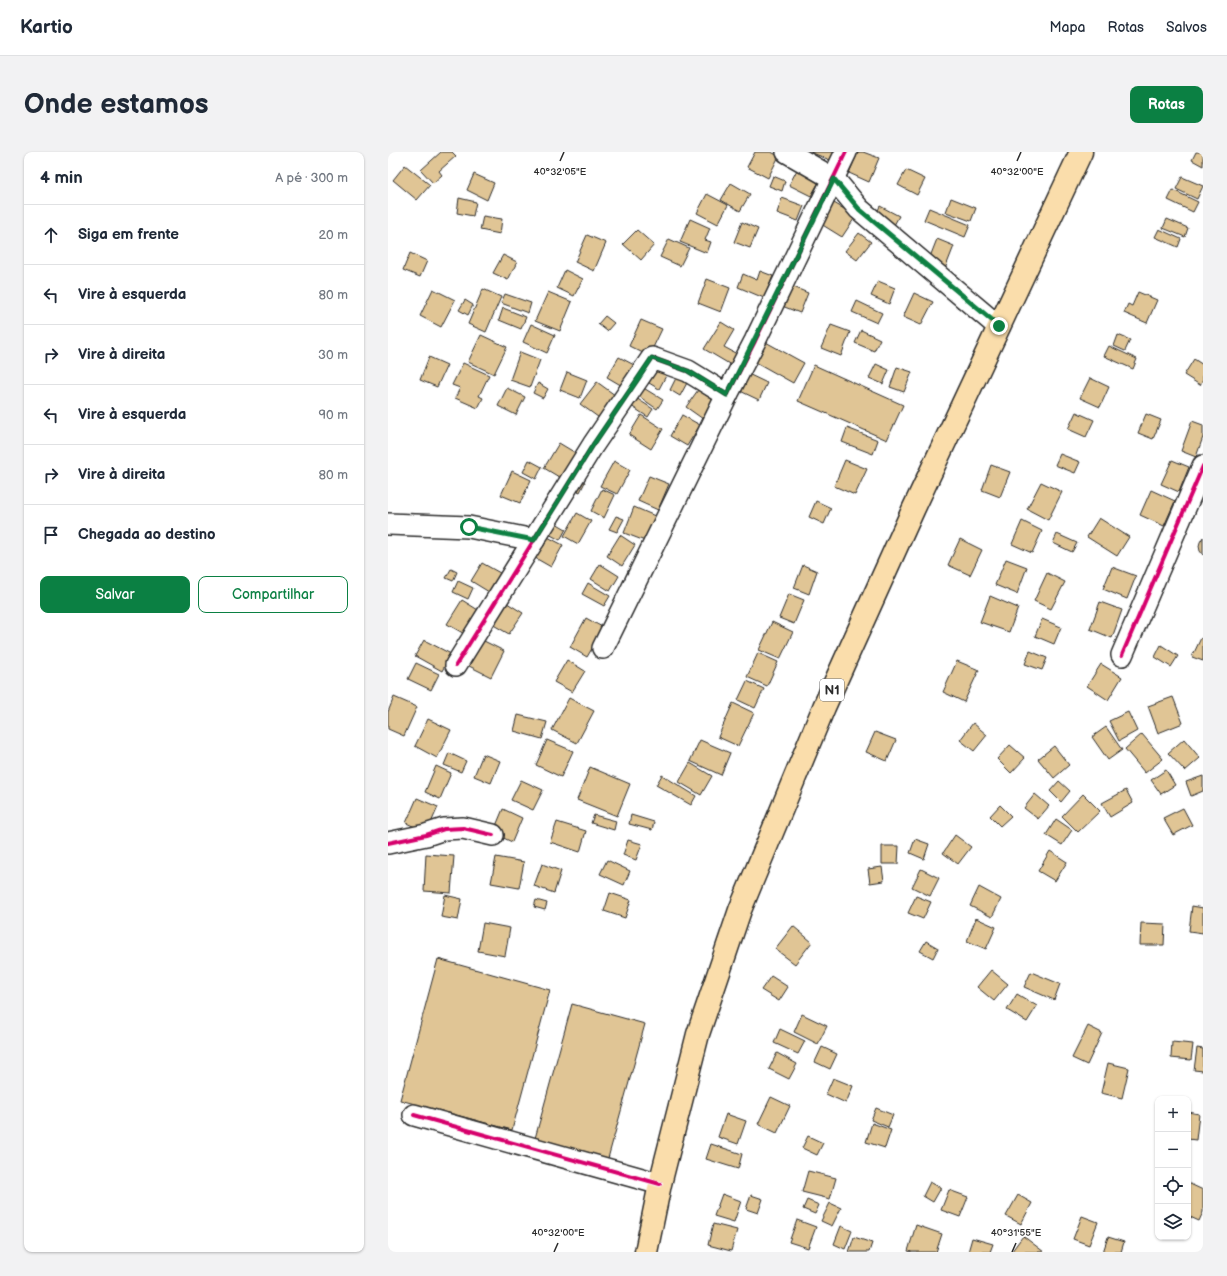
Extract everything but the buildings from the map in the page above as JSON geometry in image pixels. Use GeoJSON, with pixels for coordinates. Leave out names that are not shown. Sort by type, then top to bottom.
{"type":"FeatureCollection","features":[{"type":"Feature","properties":{"kind":"highway","name":"N1"},"geometry":{"type":"LineString","coordinates":[[646,1252],[660,1184],[698,1034],[740,910],[824,707],[913,510],[1081,152]]}},
{"type":"Feature","properties":{"kind":"street"},"geometry":{"type":"LineString","coordinates":[[787,152],[834,179],[859,209],[999,326]]}},
{"type":"Feature","properties":{"kind":"street"},"geometry":{"type":"LineString","coordinates":[[603,648],[846,152]]}},
{"type":"Feature","properties":{"kind":"street"},"geometry":{"type":"LineString","coordinates":[[456,665],[593,445],[652,358],[688,371],[727,395]]}},
{"type":"Feature","properties":{"kind":"street"},"geometry":{"type":"LineString","coordinates":[[1122,655],[1203,466]]}},
{"type":"Feature","properties":{"kind":"street"},"geometry":{"type":"LineString","coordinates":[[388,524],[469,527],[534,540]]}},
{"type":"Feature","properties":{"kind":"street"},"geometry":{"type":"LineString","coordinates":[[388,843],[426,835],[444,829],[463,828],[493,835]]}},
{"type":"Feature","properties":{"kind":"street"},"geometry":{"type":"LineString","coordinates":[[414,1115],[660,1184]]}},
{"type":"Feature","properties":{"kind":"cycle path"},"geometry":{"type":"LineString","coordinates":[[456,665],[593,445],[652,358],[688,371],[727,395],[755,341],[846,152]]}},
{"type":"Feature","properties":{"kind":"cycle path"},"geometry":{"type":"LineString","coordinates":[[1122,655],[1203,466]]}},
{"type":"Feature","properties":{"kind":"cycle path"},"geometry":{"type":"LineString","coordinates":[[388,843],[426,835],[444,829],[463,828],[493,835]]}},
{"type":"Feature","properties":{"kind":"cycle path"},"geometry":{"type":"LineString","coordinates":[[414,1115],[660,1184]]}},
{"type":"Feature","properties":{"kind":"route"},"geometry":{"type":"LineString","coordinates":[[469,527],[534,540],[593,445],[652,358],[688,371],[727,395],[834,179],[859,209],[999,326]]}}]}
